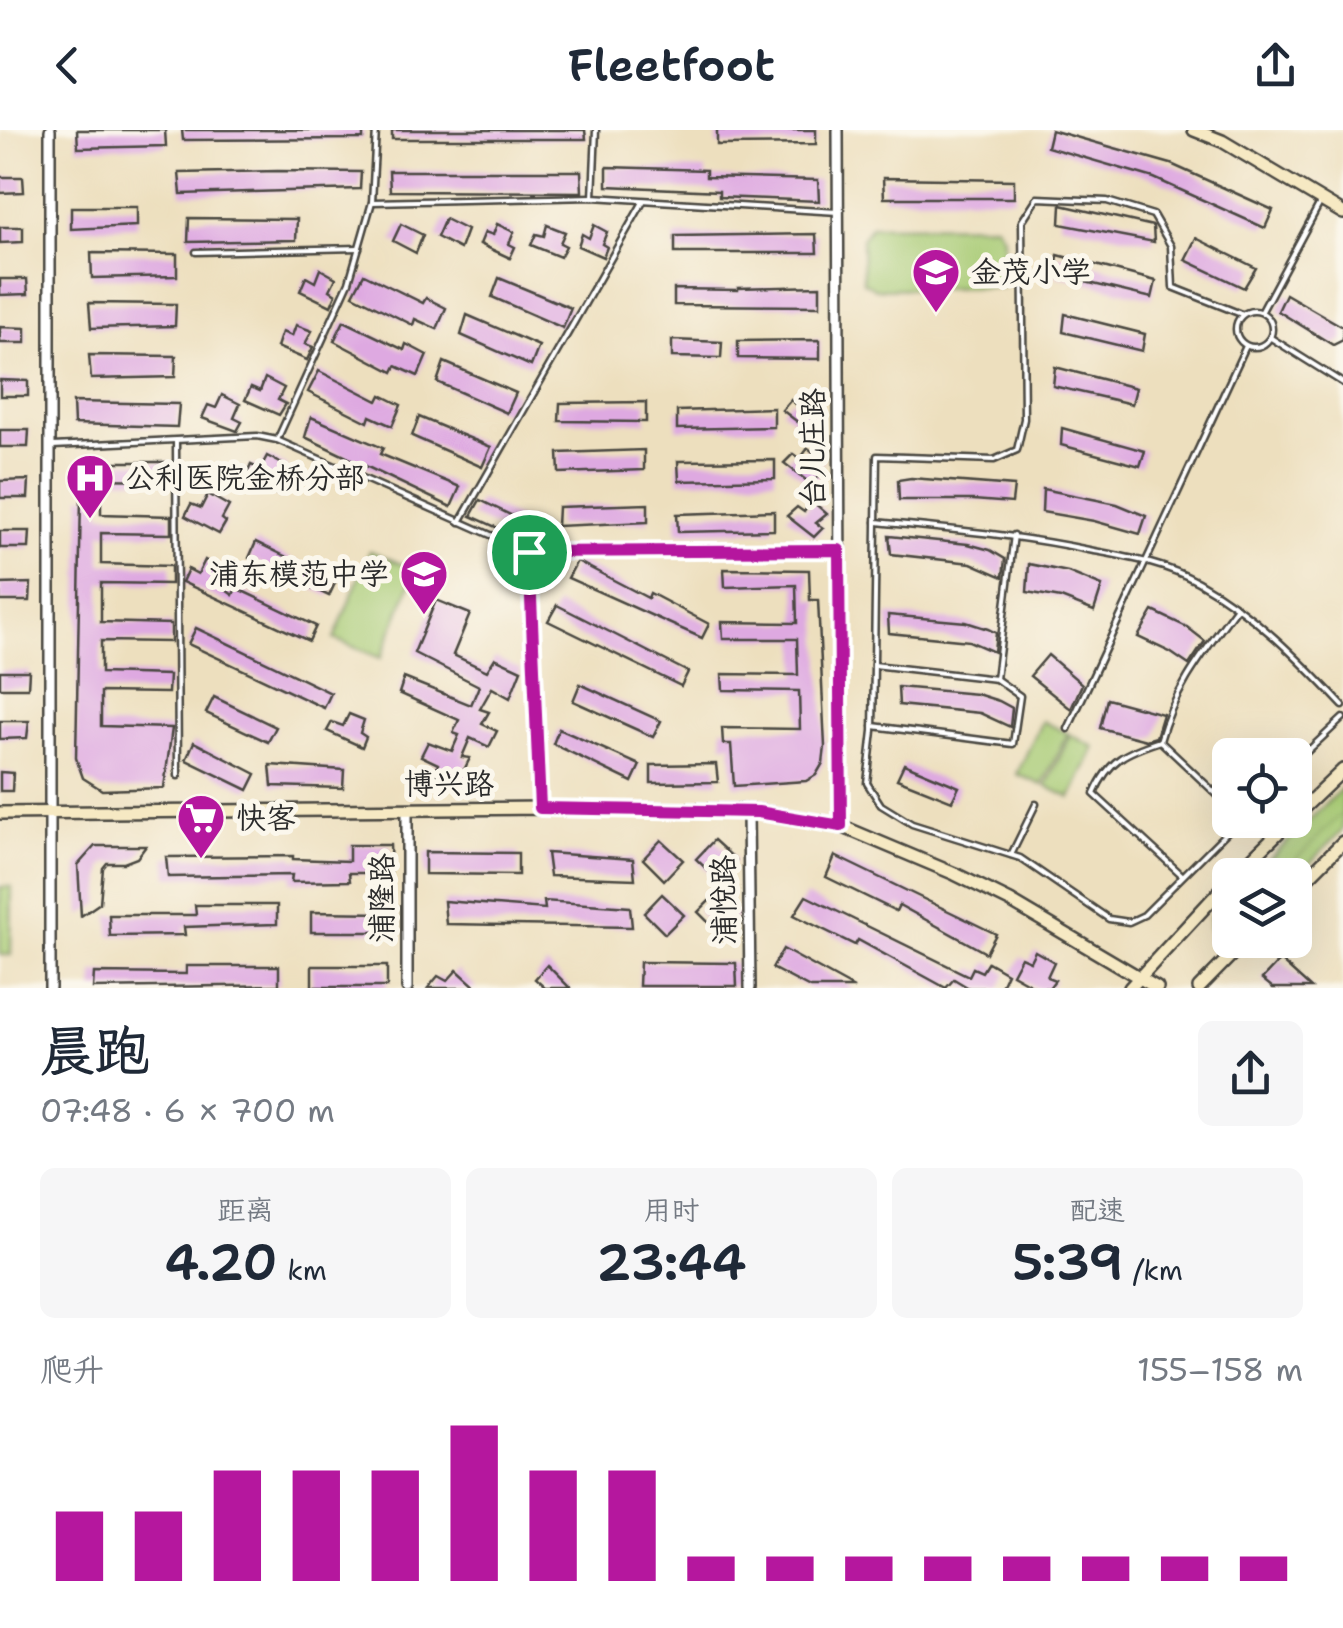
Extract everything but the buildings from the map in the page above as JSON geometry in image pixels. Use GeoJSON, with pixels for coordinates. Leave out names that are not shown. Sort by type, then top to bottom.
{"type":"FeatureCollection","features":[{"type":"Feature","properties":{"kind":"street"},"geometry":{"type":"LineString","coordinates":[[50,130],[50,988]]}},
{"type":"Feature","properties":{"kind":"street","name":"台儿庄路"},"geometry":{"type":"LineString","coordinates":[[838,130],[841,826]]}},
{"type":"Feature","properties":{"kind":"street"},"geometry":{"type":"LineString","coordinates":[[1194,130],[1221,136],[1343,214]]}},
{"type":"Feature","properties":{"kind":"street"},"geometry":{"type":"LineString","coordinates":[[1312,800],[1343,770]]}},
{"type":"Feature","properties":{"kind":"street","name":"博兴路"},"geometry":{"type":"LineString","coordinates":[[0,813],[540,808],[748,812],[841,826],[1010,901],[1134,983],[1157,988]]}},
{"type":"Feature","properties":{"kind":"street","name":"浦隆路"},"geometry":{"type":"LineString","coordinates":[[407,809],[407,988]]}},
{"type":"Feature","properties":{"kind":"street","name":"浦悦路"},"geometry":{"type":"LineString","coordinates":[[748,812],[750,988]]}},
{"type":"Feature","properties":{"kind":"street"},"geometry":{"type":"LineString","coordinates":[[1252,858],[1273,838]]}},
{"type":"Feature","properties":{"kind":"street"},"geometry":{"type":"LineString","coordinates":[[1312,873],[1343,842]]}},
{"type":"Feature","properties":{"kind":"street"},"geometry":{"type":"LineString","coordinates":[[1134,983],[1212,899]]}},
{"type":"Feature","properties":{"kind":"street"},"geometry":{"type":"LineString","coordinates":[[1199,988],[1228,958]]}},
{"type":"Feature","properties":{"kind":"lane"},"geometry":{"type":"LineString","coordinates":[[277,440],[349,282],[372,202],[376,130]]}},
{"type":"Feature","properties":{"kind":"lane"},"geometry":{"type":"LineString","coordinates":[[593,198],[596,130]]}},
{"type":"Feature","properties":{"kind":"lane"},"geometry":{"type":"LineString","coordinates":[[372,202],[593,198],[838,212]]}},
{"type":"Feature","properties":{"kind":"lane"},"geometry":{"type":"LineString","coordinates":[[1220,838],[1144,915],[1129,922],[1109,919],[1020,858],[912,824],[881,805],[867,783],[873,726],[877,456],[994,460],[1017,450],[1024,419],[1022,221],[1036,198],[1107,202],[1154,215],[1171,246],[1173,287],[1242,314],[1262,311]]}},
{"type":"Feature","properties":{"kind":"lane"},"geometry":{"type":"LineString","coordinates":[[1262,311],[1322,200]]}},
{"type":"Feature","properties":{"kind":"lane"},"geometry":{"type":"LineString","coordinates":[[460,522],[643,202]]}},
{"type":"Feature","properties":{"kind":"lane"},"geometry":{"type":"LineString","coordinates":[[196,252],[359,248]]}},
{"type":"Feature","properties":{"kind":"lane"},"geometry":{"type":"LineString","coordinates":[[1242,314],[1236,325],[1238,338],[1246,346],[1260,346],[1270,338],[1273,329],[1262,311]]}},
{"type":"Feature","properties":{"kind":"lane"},"geometry":{"type":"LineString","coordinates":[[1270,338],[1343,383]]}},
{"type":"Feature","properties":{"kind":"lane"},"geometry":{"type":"LineString","coordinates":[[1068,729],[1246,346]]}},
{"type":"Feature","properties":{"kind":"lane"},"geometry":{"type":"LineString","coordinates":[[50,446],[258,436],[277,440],[529,552],[839,550]]}},
{"type":"Feature","properties":{"kind":"lane"},"geometry":{"type":"LineString","coordinates":[[176,442],[178,776]]}},
{"type":"Feature","properties":{"kind":"lane"},"geometry":{"type":"LineString","coordinates":[[875,522],[1014,535],[1145,561],[1195,580],[1238,607],[1290,650],[1343,706]]}},
{"type":"Feature","properties":{"kind":"lane"},"geometry":{"type":"LineString","coordinates":[[996,680],[1014,535]]}},
{"type":"Feature","properties":{"kind":"lane"},"geometry":{"type":"LineString","coordinates":[[529,552],[540,808]]}},
{"type":"Feature","properties":{"kind":"lane"},"geometry":{"type":"LineString","coordinates":[[1160,741],[1177,693],[1238,607]]}},
{"type":"Feature","properties":{"kind":"lane"},"geometry":{"type":"LineString","coordinates":[[873,726],[1013,744],[1020,696],[996,680],[874,666]]}},
{"type":"Feature","properties":{"kind":"lane"},"geometry":{"type":"LineString","coordinates":[[1312,747],[1343,718]]}},
{"type":"Feature","properties":{"kind":"lane"},"geometry":{"type":"LineString","coordinates":[[1160,741],[1212,790]]}},
{"type":"Feature","properties":{"kind":"lane"},"geometry":{"type":"LineString","coordinates":[[1160,741],[1123,753],[1101,777],[1094,794],[1183,876]]}},
{"type":"Feature","properties":{"kind":"lane"},"geometry":{"type":"LineString","coordinates":[[1011,855],[1036,804]]}},
{"type":"Feature","properties":{"kind":"green space"},"geometry":{"type":"Polygon","coordinates":[[[995,225],[1003,237],[1003,271],[995,280],[1005,281],[1003,287],[876,289],[863,282],[862,239],[871,226],[995,225]]]}},
{"type":"Feature","properties":{"kind":"green space"},"geometry":{"type":"Polygon","coordinates":[[[370,551],[416,570],[381,658],[334,639],[370,551]]]}},
{"type":"Feature","properties":{"kind":"green space"},"geometry":{"type":"Polygon","coordinates":[[[1042,721],[1068,733],[1042,785],[1017,774],[1042,721]]]}},
{"type":"Feature","properties":{"kind":"green space"},"geometry":{"type":"Polygon","coordinates":[[[1070,735],[1095,747],[1071,798],[1046,786],[1070,735]]]}},
{"type":"Feature","properties":{"kind":"green space"},"geometry":{"type":"Polygon","coordinates":[[[1343,787],[1343,829],[1312,861],[1270,858],[1291,838],[1312,838],[1312,817],[1343,787]]]}},
{"type":"Feature","properties":{"kind":"green space"},"geometry":{"type":"Polygon","coordinates":[[[0,887],[12,887],[11,955],[0,955],[0,887]]]}},
{"type":"Feature","properties":{"kind":"place","name":"金茂小学"},"geometry":{"type":"Point","coordinates":[936,314]}},
{"type":"Feature","properties":{"kind":"place","name":"公利医院金桥分部"},"geometry":{"type":"Point","coordinates":[90,520]}},
{"type":"Feature","properties":{"kind":"place","name":"浦东模范中学"},"geometry":{"type":"Point","coordinates":[424,616]}},
{"type":"Feature","properties":{"kind":"place","name":"快客"},"geometry":{"type":"Point","coordinates":[201,860]}},
{"type":"Feature","properties":{"kind":"route"},"geometry":{"type":"LineString","coordinates":[[839,550],[841,826],[758,812],[540,808],[529,552],[839,550]]}}]}
